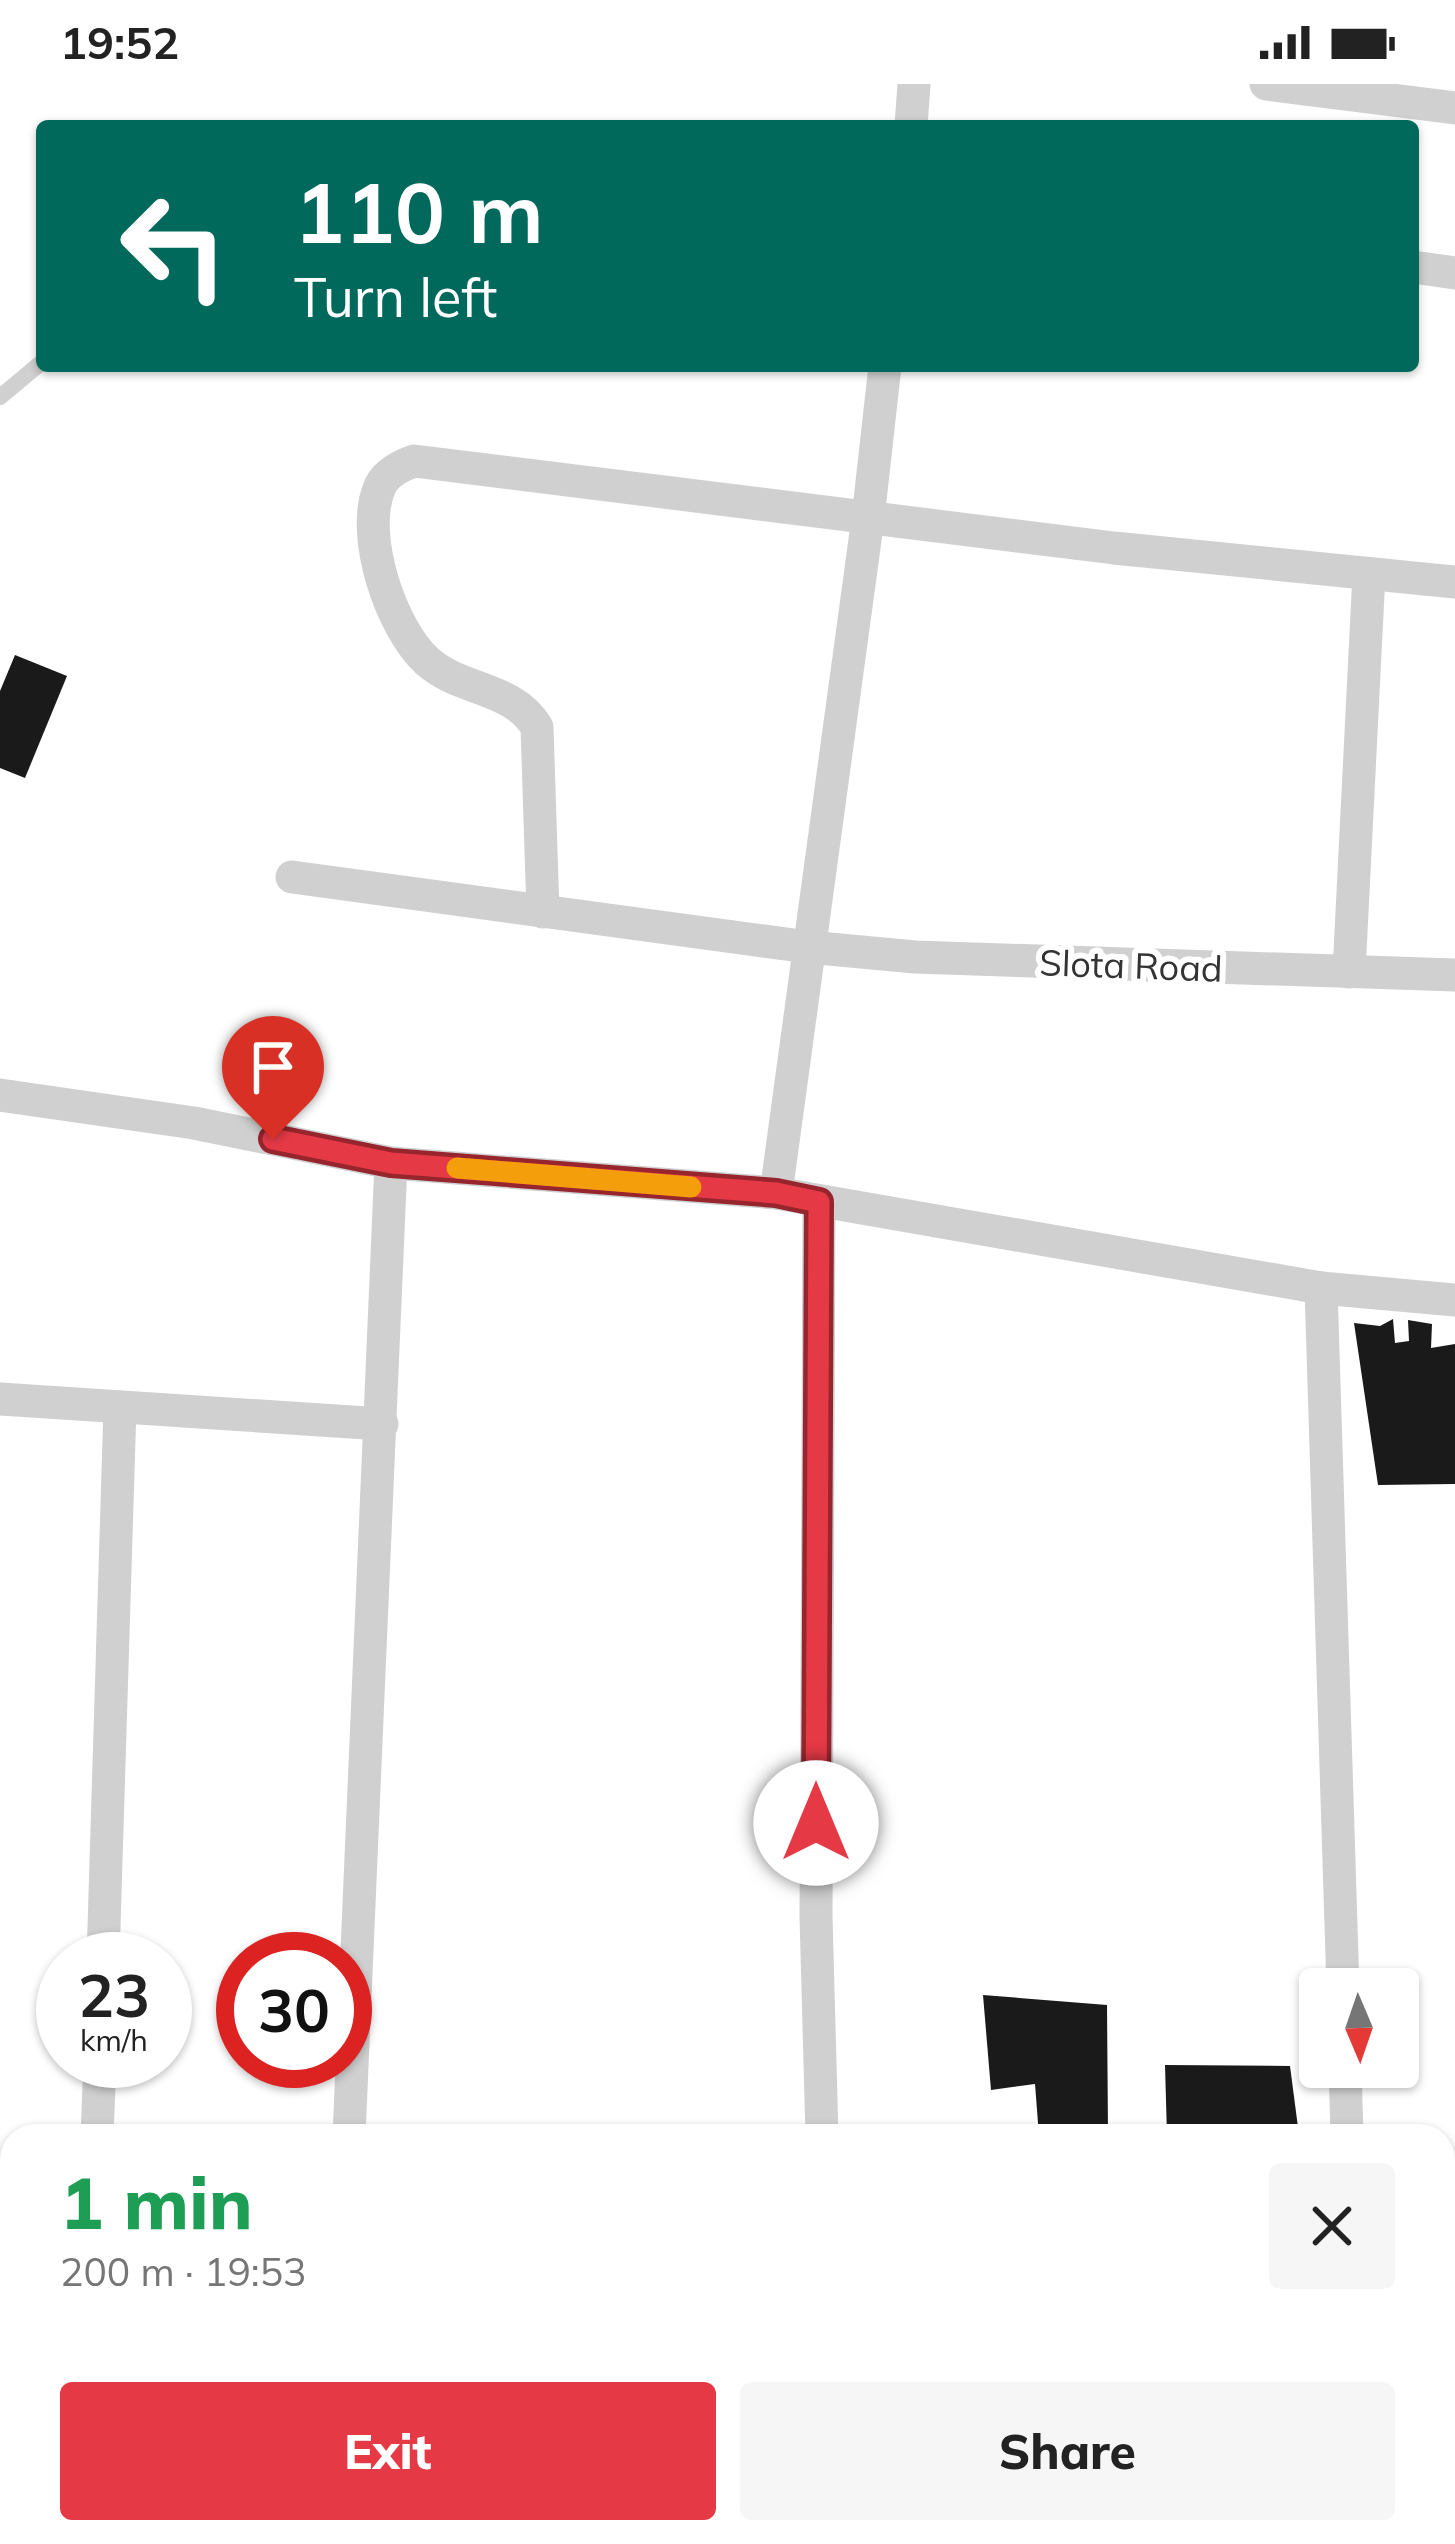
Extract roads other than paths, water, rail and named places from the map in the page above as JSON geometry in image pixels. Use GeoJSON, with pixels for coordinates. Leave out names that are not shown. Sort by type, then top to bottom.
{"type":"FeatureCollection","features":[{"type":"Feature","properties":{"kind":"street"},"geometry":{"type":"LineString","coordinates":[[911,120],[914,84]]}},
{"type":"Feature","properties":{"kind":"street"},"geometry":{"type":"LineString","coordinates":[[1266,84],[1455,108]]}},
{"type":"Feature","properties":{"kind":"street"},"geometry":{"type":"LineString","coordinates":[[1419,268],[1455,273]]}},
{"type":"Feature","properties":{"kind":"street"},"geometry":{"type":"LineString","coordinates":[[776,1193],[884,372]]}},
{"type":"Feature","properties":{"kind":"street"},"geometry":{"type":"LineString","coordinates":[[543,912],[537,727],[518,704],[431,666],[416,650],[376,563],[373,531],[379,487],[396,468],[414,461],[868,518],[1455,582]]}},
{"type":"Feature","properties":{"kind":"street"},"geometry":{"type":"LineString","coordinates":[[1348,972],[1369,574]]}},
{"type":"Feature","properties":{"kind":"street","name":"Slota Road"},"geometry":{"type":"LineString","coordinates":[[292,877],[808,947],[915,957],[1455,975]]}},
{"type":"Feature","properties":{"kind":"street"},"geometry":{"type":"LineString","coordinates":[[0,1095],[194,1123],[391,1163],[776,1193],[1321,1288],[1455,1300]]}},
{"type":"Feature","properties":{"kind":"street"},"geometry":{"type":"LineString","coordinates":[[350,2124],[391,1163]]}},
{"type":"Feature","properties":{"kind":"street"},"geometry":{"type":"LineString","coordinates":[[819,1202],[816,1916],[822,2124]]}},
{"type":"Feature","properties":{"kind":"street"},"geometry":{"type":"LineString","coordinates":[[1321,1288],[1341,1968]]}},
{"type":"Feature","properties":{"kind":"street"},"geometry":{"type":"LineString","coordinates":[[0,1399],[382,1424]]}},
{"type":"Feature","properties":{"kind":"street"},"geometry":{"type":"LineString","coordinates":[[104,1932],[120,1407]]}},
{"type":"Feature","properties":{"kind":"street"},"geometry":{"type":"LineString","coordinates":[[98,2124],[99,2088]]}},
{"type":"Feature","properties":{"kind":"street"},"geometry":{"type":"LineString","coordinates":[[1346,2088],[1347,2124]]}},
{"type":"Feature","properties":{"kind":"lane"},"geometry":{"type":"LineString","coordinates":[[0,397],[36,367]]}}]}
